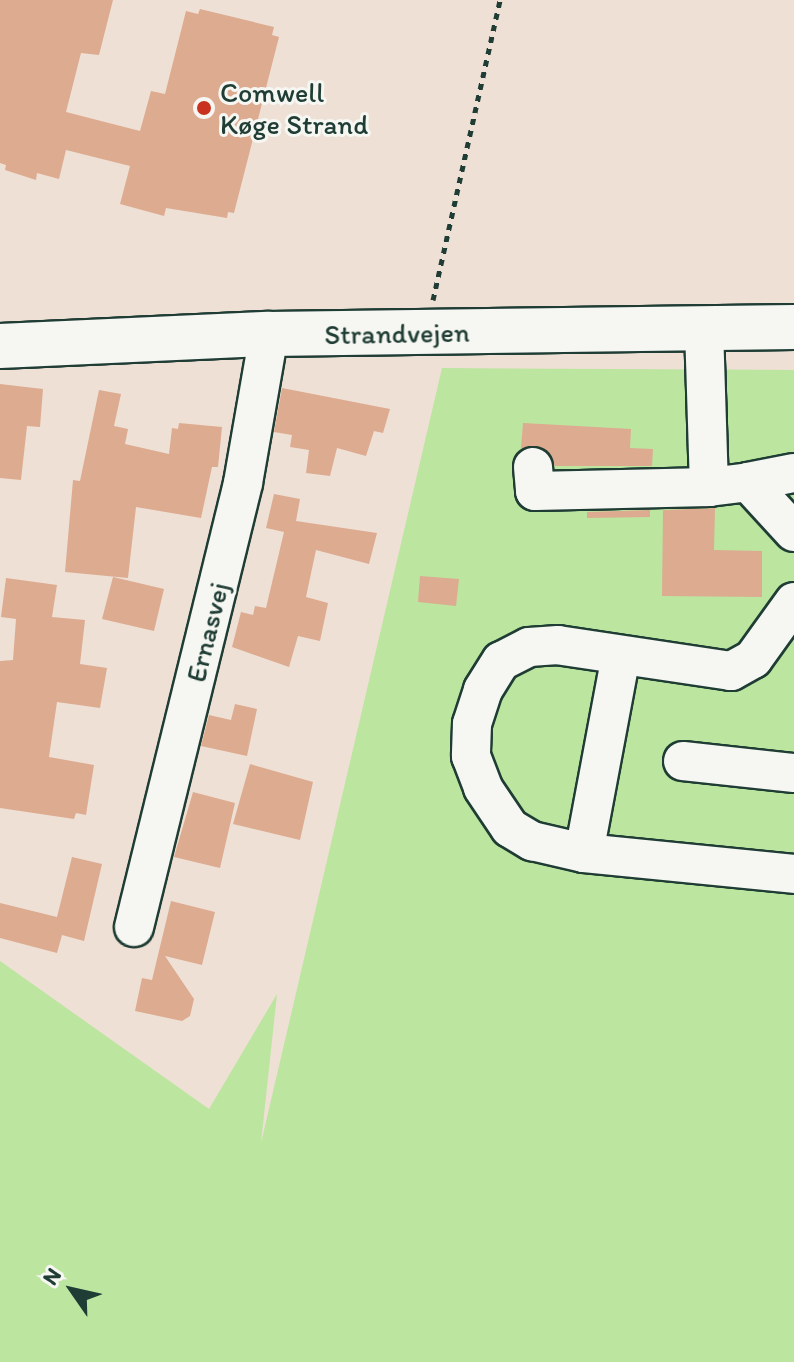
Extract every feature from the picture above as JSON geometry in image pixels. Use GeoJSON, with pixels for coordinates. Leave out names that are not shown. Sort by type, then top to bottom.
{"type":"FeatureCollection","features":[{"type":"Feature","properties":{"kind":"main road","name":"Strandvejen"},"geometry":{"type":"LineString","coordinates":[[0,346],[269,334],[794,327]]}},
{"type":"Feature","properties":{"kind":"street"},"geometry":{"type":"LineString","coordinates":[[704,328],[709,487]]}},
{"type":"Feature","properties":{"kind":"street","name":"Ernasvej"},"geometry":{"type":"LineString","coordinates":[[134,927],[243,483],[269,334]]}},
{"type":"Feature","properties":{"kind":"street"},"geometry":{"type":"LineString","coordinates":[[533,467],[535,491],[709,487],[794,473]]}},
{"type":"Feature","properties":{"kind":"street"},"geometry":{"type":"LineString","coordinates":[[748,482],[794,532]]}},
{"type":"Feature","properties":{"kind":"street"},"geometry":{"type":"LineString","coordinates":[[794,602],[753,659],[731,671],[558,645],[529,647],[501,661],[483,690],[472,724],[471,756],[483,788],[510,828],[532,841],[584,853],[794,874]]}},
{"type":"Feature","properties":{"kind":"street"},"geometry":{"type":"LineString","coordinates":[[584,853],[621,656]]}},
{"type":"Feature","properties":{"kind":"street"},"geometry":{"type":"LineString","coordinates":[[683,761],[794,773]]}},
{"type":"Feature","properties":{"kind":"path"},"geometry":{"type":"LineString","coordinates":[[426,332],[500,0]]}},
{"type":"Feature","properties":{"kind":"green space"},"geometry":{"type":"Polygon","coordinates":[[[442,368],[794,370],[794,1362],[0,1362],[0,961],[209,1109],[277,994],[261,1143],[442,368]]]}},
{"type":"Feature","properties":{"kind":"building","name":"Comwell Køge Strand"},"geometry":{"type":"Polygon","coordinates":[[[0,0],[113,0],[99,55],[81,53],[66,112],[140,131],[151,91],[165,94],[186,11],[198,14],[200,9],[274,27],[272,35],[279,37],[234,213],[228,212],[227,218],[166,208],[164,216],[120,204],[130,166],[66,150],[59,179],[37,173],[36,180],[5,170],[6,165],[0,163],[0,0]]]}},
{"type":"Feature","properties":{"kind":"building"},"geometry":{"type":"Polygon","coordinates":[[[0,384],[43,389],[40,427],[27,426],[21,480],[0,478],[0,384]]]}},
{"type":"Feature","properties":{"kind":"building"},"geometry":{"type":"Polygon","coordinates":[[[282,388],[390,409],[383,433],[374,431],[366,456],[337,448],[330,476],[306,473],[309,450],[290,447],[292,435],[274,432],[282,388]]]}},
{"type":"Feature","properties":{"kind":"building"},"geometry":{"type":"Polygon","coordinates":[[[99,390],[121,394],[114,426],[128,429],[125,444],[169,454],[172,428],[178,429],[179,423],[222,427],[218,467],[212,467],[201,518],[136,507],[128,578],[65,572],[73,480],[80,481],[99,390]]]}},
{"type":"Feature","properties":{"kind":"building"},"geometry":{"type":"Polygon","coordinates":[[[523,423],[631,429],[630,448],[653,449],[652,466],[555,466],[543,448],[521,448],[523,423]]]}},
{"type":"Feature","properties":{"kind":"building"},"geometry":{"type":"Polygon","coordinates":[[[274,494],[300,499],[296,521],[377,533],[369,564],[316,550],[306,597],[328,603],[320,641],[298,636],[289,667],[232,647],[241,612],[253,615],[255,606],[266,608],[284,532],[266,528],[274,494]]]}},
{"type":"Feature","properties":{"kind":"building"},"geometry":{"type":"Polygon","coordinates":[[[715,508],[714,550],[762,551],[762,597],[662,596],[663,510],[715,508]]]}},
{"type":"Feature","properties":{"kind":"building"},"geometry":{"type":"Polygon","coordinates":[[[650,510],[650,517],[587,518],[587,512],[650,510]]]}},
{"type":"Feature","properties":{"kind":"building"},"geometry":{"type":"Polygon","coordinates":[[[420,576],[459,579],[456,606],[418,602],[420,576]]]}},
{"type":"Feature","properties":{"kind":"building"},"geometry":{"type":"Polygon","coordinates":[[[113,577],[164,589],[154,631],[102,619],[113,577]]]}},
{"type":"Feature","properties":{"kind":"building"},"geometry":{"type":"Polygon","coordinates":[[[6,578],[57,585],[52,617],[85,620],[80,664],[107,668],[100,708],[57,702],[49,757],[94,765],[86,815],[76,813],[74,819],[0,808],[0,661],[13,660],[16,619],[1,617],[6,578]]]}},
{"type":"Feature","properties":{"kind":"building"},"geometry":{"type":"Polygon","coordinates":[[[235,704],[257,709],[247,756],[201,746],[209,715],[231,720],[235,704]]]}},
{"type":"Feature","properties":{"kind":"building"},"geometry":{"type":"Polygon","coordinates":[[[250,764],[313,782],[300,840],[233,824],[250,764]]]}},
{"type":"Feature","properties":{"kind":"building"},"geometry":{"type":"Polygon","coordinates":[[[193,792],[235,803],[220,868],[174,857],[193,792]]]}},
{"type":"Feature","properties":{"kind":"building"},"geometry":{"type":"Polygon","coordinates":[[[72,857],[102,864],[84,941],[62,935],[57,953],[0,938],[0,903],[57,917],[72,857]]]}},
{"type":"Feature","properties":{"kind":"building"},"geometry":{"type":"Polygon","coordinates":[[[171,901],[215,912],[202,965],[165,956],[194,999],[190,1016],[182,1021],[135,1011],[142,978],[152,980],[171,901]]]}},
{"type":"Feature","properties":{"kind":"place","name":"Comwell Køge Strand"},"geometry":{"type":"Point","coordinates":[204,108]}}]}
